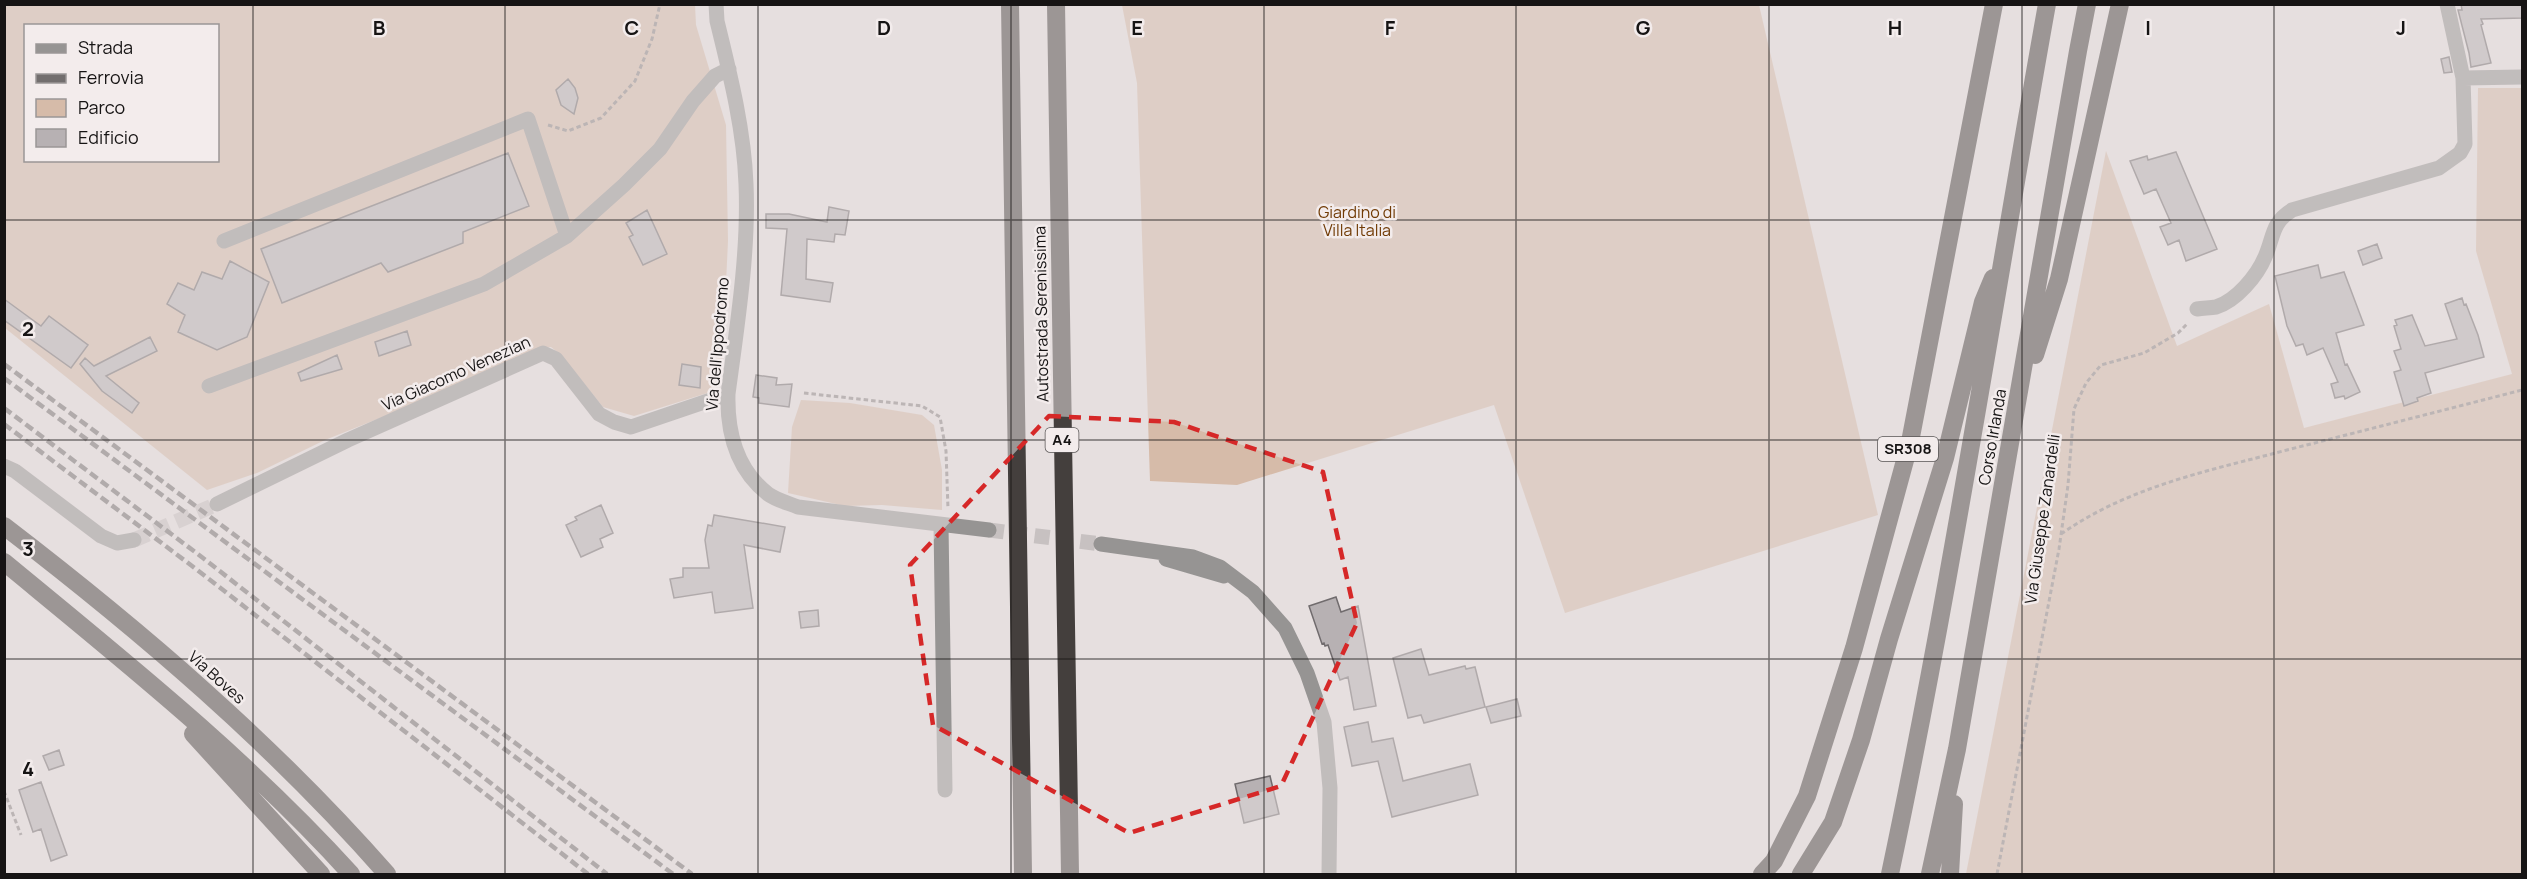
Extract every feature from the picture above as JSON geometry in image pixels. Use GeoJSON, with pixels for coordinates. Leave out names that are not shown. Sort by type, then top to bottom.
{"type":"FeatureCollection","features":[{"type":"Feature","properties":{"kind":"highway","name":"Autostrada Serenissima"},"geometry":{"type":"LineString","coordinates":[[1010,4],[1023,874]]}},
{"type":"Feature","properties":{"kind":"highway","name":"Autostrada Serenissima"},"geometry":{"type":"LineString","coordinates":[[1056,4],[1070,874]]}},
{"type":"Feature","properties":{"kind":"highway","name":"SR308"},"geometry":{"type":"LineString","coordinates":[[1762,874],[1774,861],[1807,796],[1854,648],[1910,442],[1994,4]]}},
{"type":"Feature","properties":{"kind":"highway","name":"Corso Irlanda"},"geometry":{"type":"LineString","coordinates":[[1890,874],[1909,784],[2047,4]]}},
{"type":"Feature","properties":{"kind":"highway","name":"Corso Irlanda"},"geometry":{"type":"LineString","coordinates":[[1930,874],[1957,749],[2087,4]]}},
{"type":"Feature","properties":{"kind":"highway"},"geometry":{"type":"LineString","coordinates":[[2015,416],[2060,279],[2120,4]]}},
{"type":"Feature","properties":{"kind":"highway"},"geometry":{"type":"LineString","coordinates":[[1801,874],[1833,822],[1861,740],[1889,639],[1945,458],[1983,302],[2006,245]]}},
{"type":"Feature","properties":{"kind":"highway","name":"Via Boves"},"geometry":{"type":"LineString","coordinates":[[4,526],[129,625],[228,712],[312,793],[387,874]]}},
{"type":"Feature","properties":{"kind":"highway"},"geometry":{"type":"LineString","coordinates":[[4,562],[242,764],[351,874]]}},
{"type":"Feature","properties":{"kind":"highway"},"geometry":{"type":"LineString","coordinates":[[137,673],[321,874]]}},
{"type":"Feature","properties":{"kind":"highway"},"geometry":{"type":"LineString","coordinates":[[1950,874],[1957,749]]}},
{"type":"Feature","properties":{"kind":"street","name":"Via dell'Ippodromo"},"geometry":{"type":"LineString","coordinates":[[716,4],[717,21],[741,126],[746,184],[745,240],[728,394],[728,419],[732,442],[746,472],[769,495],[798,507],[989,530]]}},
{"type":"Feature","properties":{"kind":"street"},"geometry":{"type":"LineString","coordinates":[[2197,309],[2218,306],[2243,289],[2265,259],[2274,227],[2281,217],[2292,210],[2439,168],[2460,153],[2465,144],[2463,78],[2447,4]]}},
{"type":"Feature","properties":{"kind":"street"},"geometry":{"type":"LineString","coordinates":[[209,386],[484,284],[567,236],[660,149],[693,101],[715,76],[729,69]]}},
{"type":"Feature","properties":{"kind":"street"},"geometry":{"type":"LineString","coordinates":[[2463,78],[2523,77]]}},
{"type":"Feature","properties":{"kind":"street"},"geometry":{"type":"LineString","coordinates":[[224,241],[528,119],[567,236]]}},
{"type":"Feature","properties":{"kind":"street","name":"Via Giacomo Venezian"},"geometry":{"type":"LineString","coordinates":[[217,504],[348,441],[543,353],[556,360],[599,414],[631,427],[728,394]]}},
{"type":"Feature","properties":{"kind":"street"},"geometry":{"type":"LineString","coordinates":[[4,466],[24,477],[101,536],[117,543],[134,540]]}},
{"type":"Feature","properties":{"kind":"street"},"geometry":{"type":"LineString","coordinates":[[944,526],[945,790]]}},
{"type":"Feature","properties":{"kind":"street"},"geometry":{"type":"LineString","coordinates":[[1101,544],[1155,553],[1171,562],[1210,574],[1235,578],[1268,606],[1285,628],[1307,673],[1324,722],[1330,788],[1329,874]]}},
{"type":"Feature","properties":{"kind":"path"},"geometry":{"type":"LineString","coordinates":[[528,119],[568,131],[601,118],[635,81],[652,39],[660,4]]}},
{"type":"Feature","properties":{"kind":"path","name":"Via Giuseppe Zanardelli"},"geometry":{"type":"LineString","coordinates":[[1997,874],[2030,711],[2061,534],[2068,485],[2074,409],[2086,383],[2101,365],[2144,353],[2178,333],[2197,309]]}},
{"type":"Feature","properties":{"kind":"path"},"geometry":{"type":"LineString","coordinates":[[2061,534],[2086,516],[2180,477],[2523,390]]}},
{"type":"Feature","properties":{"kind":"path"},"geometry":{"type":"LineString","coordinates":[[804,393],[922,406],[940,417],[946,451],[944,526]]}},
{"type":"Feature","properties":{"kind":"path"},"geometry":{"type":"LineString","coordinates":[[4,791],[21,836]]}},
{"type":"Feature","properties":{"kind":"highlighted area"},"geometry":{"type":"Polygon","coordinates":[[[1049,416],[1174,422],[1323,472],[1357,623],[1281,786],[1129,833],[933,725],[910,565],[1049,416]]]}},
{"type":"Feature","properties":{"kind":"green space"},"geometry":{"type":"Polygon","coordinates":[[[4,5],[695,5],[696,25],[726,125],[728,241],[722,367],[717,390],[634,416],[603,407],[562,356],[551,347],[537,349],[395,412],[325,440],[257,473],[207,490],[5,328],[4,5]]]}},
{"type":"Feature","properties":{"kind":"green space","name":"Giardino di Villa Italia"},"geometry":{"type":"Polygon","coordinates":[[[1122,5],[1759,5],[1878,515],[1565,613],[1494,405],[1237,485],[1150,481],[1137,83],[1122,5]]]}},
{"type":"Feature","properties":{"kind":"green space"},"geometry":{"type":"Polygon","coordinates":[[[2478,88],[2522,88],[2522,874],[1966,874],[2106,151],[2177,346],[2269,304],[2304,428],[2512,374],[2476,251],[2478,88]]]}},
{"type":"Feature","properties":{"kind":"green space"},"geometry":{"type":"Polygon","coordinates":[[[801,400],[850,403],[922,415],[934,425],[942,470],[942,510],[882,505],[845,506],[788,493],[792,427],[801,400]]]}},
{"type":"Feature","properties":{"kind":"building"},"geometry":{"type":"Polygon","coordinates":[[[2461,4],[2523,4],[2523,18],[2481,19],[2491,63],[2471,67],[2458,10],[2462,10],[2461,4]]]}},
{"type":"Feature","properties":{"kind":"building"},"geometry":{"type":"Polygon","coordinates":[[[2449,57],[2452,72],[2444,73],[2441,59],[2449,57]]]}},
{"type":"Feature","properties":{"kind":"building"},"geometry":{"type":"Polygon","coordinates":[[[568,79],[575,88],[578,98],[574,114],[561,105],[556,90],[568,79]]]}},
{"type":"Feature","properties":{"kind":"building"},"geometry":{"type":"Polygon","coordinates":[[[2176,152],[2217,249],[2186,261],[2179,240],[2168,245],[2160,227],[2171,223],[2156,189],[2144,194],[2130,161],[2147,156],[2148,160],[2176,152]]]}},
{"type":"Feature","properties":{"kind":"building"},"geometry":{"type":"Polygon","coordinates":[[[508,153],[529,206],[463,232],[463,243],[388,272],[381,263],[282,303],[261,249],[508,153]]]}},
{"type":"Feature","properties":{"kind":"building"},"geometry":{"type":"Polygon","coordinates":[[[829,207],[849,211],[845,235],[835,234],[834,242],[807,239],[806,279],[833,283],[830,302],[781,295],[787,229],[766,228],[766,214],[789,214],[827,222],[829,207]]]}},
{"type":"Feature","properties":{"kind":"building"},"geometry":{"type":"Polygon","coordinates":[[[647,210],[667,254],[643,265],[629,237],[633,235],[626,223],[647,210]]]}},
{"type":"Feature","properties":{"kind":"building"},"geometry":{"type":"Polygon","coordinates":[[[2377,244],[2382,258],[2363,265],[2358,251],[2377,244]]]}},
{"type":"Feature","properties":{"kind":"building"},"geometry":{"type":"Polygon","coordinates":[[[230,261],[269,282],[247,337],[217,350],[178,332],[185,315],[167,304],[178,283],[194,290],[202,272],[222,279],[230,261]]]}},
{"type":"Feature","properties":{"kind":"building"},"geometry":{"type":"Polygon","coordinates":[[[2318,265],[2321,278],[2344,272],[2364,325],[2336,333],[2345,365],[2347,364],[2360,392],[2345,399],[2344,396],[2335,398],[2331,384],[2338,382],[2323,348],[2307,355],[2303,344],[2296,346],[2287,326],[2275,276],[2318,265]]]}},
{"type":"Feature","properties":{"kind":"building"},"geometry":{"type":"Polygon","coordinates":[[[2462,298],[2478,335],[2484,357],[2425,373],[2431,393],[2404,406],[2394,372],[2401,370],[2394,351],[2401,349],[2394,326],[2397,325],[2395,320],[2412,315],[2425,346],[2457,339],[2445,304],[2462,298]]]}},
{"type":"Feature","properties":{"kind":"building"},"geometry":{"type":"Polygon","coordinates":[[[4,299],[41,326],[49,316],[88,345],[71,368],[4,320],[4,299]]]}},
{"type":"Feature","properties":{"kind":"building"},"geometry":{"type":"Polygon","coordinates":[[[407,331],[411,345],[379,356],[375,342],[407,331]]]}},
{"type":"Feature","properties":{"kind":"building"},"geometry":{"type":"Polygon","coordinates":[[[150,337],[157,351],[106,376],[139,403],[132,413],[102,391],[80,364],[85,358],[94,366],[150,337]]]}},
{"type":"Feature","properties":{"kind":"building"},"geometry":{"type":"Polygon","coordinates":[[[337,355],[342,369],[301,381],[298,373],[337,355]]]}},
{"type":"Feature","properties":{"kind":"building"},"geometry":{"type":"Polygon","coordinates":[[[682,364],[701,367],[700,388],[679,385],[682,364]]]}},
{"type":"Feature","properties":{"kind":"building"},"geometry":{"type":"Polygon","coordinates":[[[756,375],[777,378],[776,385],[792,384],[789,407],[759,403],[759,398],[753,397],[756,375]]]}},
{"type":"Feature","properties":{"kind":"building"},"geometry":{"type":"Polygon","coordinates":[[[601,505],[613,533],[600,539],[603,547],[581,557],[566,525],[577,520],[575,517],[601,505]]]}},
{"type":"Feature","properties":{"kind":"building"},"geometry":{"type":"Polygon","coordinates":[[[714,515],[785,527],[780,552],[744,545],[753,608],[715,613],[712,592],[674,598],[670,579],[683,577],[683,568],[709,568],[705,540],[708,525],[712,526],[714,515]]]}},
{"type":"Feature","properties":{"kind":"building"},"geometry":{"type":"Polygon","coordinates":[[[1336,597],[1341,612],[1358,606],[1376,706],[1354,710],[1348,677],[1340,680],[1328,645],[1322,644],[1309,606],[1336,597]]]}},
{"type":"Feature","properties":{"kind":"building"},"geometry":{"type":"Polygon","coordinates":[[[818,610],[819,626],[801,628],[799,612],[818,610]]]}},
{"type":"Feature","properties":{"kind":"building"},"geometry":{"type":"Polygon","coordinates":[[[1421,649],[1429,675],[1465,666],[1466,669],[1475,667],[1485,707],[1424,723],[1421,715],[1408,718],[1393,658],[1421,649]]]}},
{"type":"Feature","properties":{"kind":"building"},"geometry":{"type":"Polygon","coordinates":[[[1517,699],[1521,716],[1491,723],[1486,707],[1517,699]]]}},
{"type":"Feature","properties":{"kind":"building"},"geometry":{"type":"Polygon","coordinates":[[[1368,722],[1372,742],[1393,738],[1403,781],[1470,764],[1478,795],[1392,817],[1378,761],[1352,766],[1344,727],[1368,722]]]}},
{"type":"Feature","properties":{"kind":"building"},"geometry":{"type":"Polygon","coordinates":[[[59,750],[64,765],[49,770],[43,756],[59,750]]]}},
{"type":"Feature","properties":{"kind":"building"},"geometry":{"type":"Polygon","coordinates":[[[1270,776],[1279,814],[1244,823],[1235,784],[1270,776]]]}},
{"type":"Feature","properties":{"kind":"building"},"geometry":{"type":"Polygon","coordinates":[[[41,782],[67,855],[51,861],[41,829],[33,832],[19,790],[41,782]]]}},
{"type":"Feature","properties":{"kind":"tunnel"},"geometry":{"type":"LineString","coordinates":[[134,540],[217,504]]}},
{"type":"Feature","properties":{"kind":"tunnel"},"geometry":{"type":"LineString","coordinates":[[989,530],[1101,544]]}},
{"type":"Feature","properties":{"kind":"railway"},"geometry":{"type":"LineString","coordinates":[[4,364],[692,874]]}},
{"type":"Feature","properties":{"kind":"railway"},"geometry":{"type":"LineString","coordinates":[[4,378],[673,874]]}},
{"type":"Feature","properties":{"kind":"railway"},"geometry":{"type":"LineString","coordinates":[[4,408],[203,558],[607,874]]}},
{"type":"Feature","properties":{"kind":"railway"},"geometry":{"type":"LineString","coordinates":[[4,424],[196,569],[588,874]]}}]}
